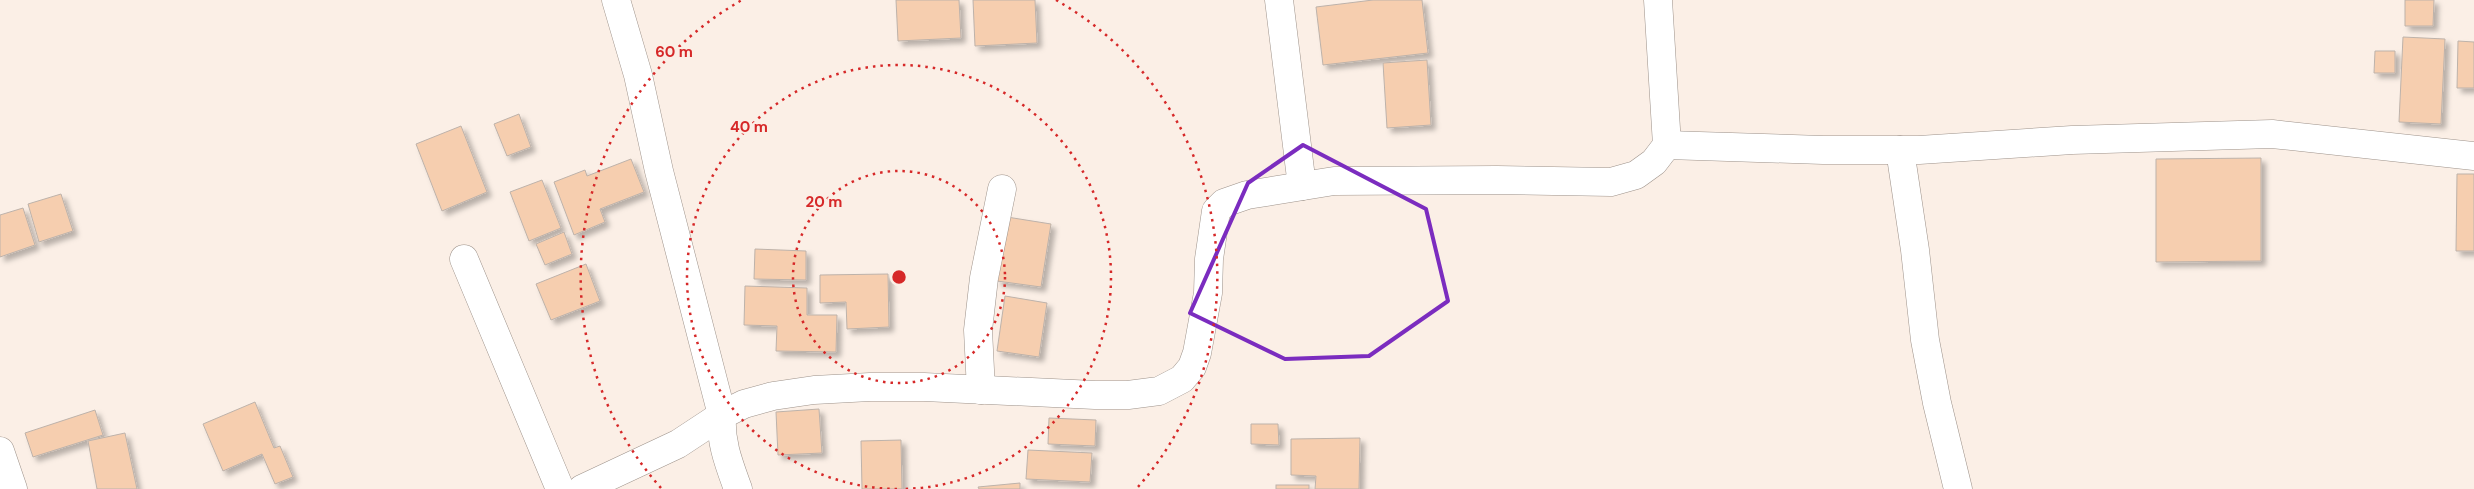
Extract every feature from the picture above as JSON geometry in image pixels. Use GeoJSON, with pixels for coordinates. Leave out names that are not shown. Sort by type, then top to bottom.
{"type":"FeatureCollection","features":[{"type":"Feature","properties":{"kind":"street"},"geometry":{"type":"LineString","coordinates":[[616,0],[638,75],[659,171],[722,415],[721,432],[725,451],[738,489]]}},
{"type":"Feature","properties":{"kind":"street"},"geometry":{"type":"LineString","coordinates":[[1279,0],[1302,186]]}},
{"type":"Feature","properties":{"kind":"street"},"geometry":{"type":"LineString","coordinates":[[582,489],[678,444],[722,415],[744,404],[773,396],[814,390],[915,387],[1128,395],[1158,391],[1182,379],[1192,367],[1198,353],[1208,293],[1209,259],[1216,211],[1224,203],[1247,195],[1334,181],[1611,182],[1636,175],[1654,162],[1668,144],[1658,0]]}},
{"type":"Feature","properties":{"kind":"street"},"geometry":{"type":"LineString","coordinates":[[1668,144],[1900,150],[2072,140],[2272,134],[2474,156]]}},
{"type":"Feature","properties":{"kind":"street"},"geometry":{"type":"LineString","coordinates":[[1900,150],[1915,250],[1925,340],[1937,403],[1958,489]]}},
{"type":"Feature","properties":{"kind":"street"},"geometry":{"type":"LineString","coordinates":[[981,390],[978,330],[982,296],[1002,189]]}},
{"type":"Feature","properties":{"kind":"street"},"geometry":{"type":"LineString","coordinates":[[464,259],[560,489]]}},
{"type":"Feature","properties":{"kind":"street"},"geometry":{"type":"LineString","coordinates":[[0,451],[13,489]]}},
{"type":"Feature","properties":{"kind":"highlighted area"},"geometry":{"type":"Polygon","coordinates":[[[1303,145],[1426,209],[1448,301],[1369,356],[1285,359],[1190,313],[1248,183],[1303,145]]]}},
{"type":"Feature","properties":{"kind":"building"},"geometry":{"type":"Polygon","coordinates":[[[896,0],[959,0],[961,38],[898,41],[896,0]]]}},
{"type":"Feature","properties":{"kind":"building"},"geometry":{"type":"Polygon","coordinates":[[[973,0],[1035,0],[1037,43],[975,46],[973,0]]]}},
{"type":"Feature","properties":{"kind":"building"},"geometry":{"type":"Polygon","coordinates":[[[1373,0],[1422,0],[1428,53],[1323,65],[1316,7],[1373,0]]]}},
{"type":"Feature","properties":{"kind":"building"},"geometry":{"type":"Polygon","coordinates":[[[2405,0],[2434,0],[2433,26],[2405,26],[2405,0]]]}},
{"type":"Feature","properties":{"kind":"building"},"geometry":{"type":"Polygon","coordinates":[[[2403,37],[2445,39],[2441,124],[2399,122],[2403,37]]]}},
{"type":"Feature","properties":{"kind":"building"},"geometry":{"type":"Polygon","coordinates":[[[2458,41],[2474,42],[2474,88],[2457,88],[2458,41]]]}},
{"type":"Feature","properties":{"kind":"building"},"geometry":{"type":"Polygon","coordinates":[[[2375,51],[2395,51],[2395,73],[2374,73],[2375,51]]]}},
{"type":"Feature","properties":{"kind":"building"},"geometry":{"type":"Polygon","coordinates":[[[1427,60],[1431,125],[1387,128],[1383,63],[1427,60]]]}},
{"type":"Feature","properties":{"kind":"building"},"geometry":{"type":"Polygon","coordinates":[[[519,114],[531,147],[507,156],[494,124],[519,114]]]}},
{"type":"Feature","properties":{"kind":"building"},"geometry":{"type":"Polygon","coordinates":[[[461,126],[487,192],[442,211],[416,144],[461,126]]]}},
{"type":"Feature","properties":{"kind":"building"},"geometry":{"type":"Polygon","coordinates":[[[2261,158],[2261,261],[2156,262],[2156,159],[2261,158]]]}},
{"type":"Feature","properties":{"kind":"building"},"geometry":{"type":"Polygon","coordinates":[[[631,159],[644,192],[600,209],[605,222],[574,235],[554,182],[585,170],[587,176],[631,159]]]}},
{"type":"Feature","properties":{"kind":"building"},"geometry":{"type":"Polygon","coordinates":[[[2457,174],[2474,174],[2474,251],[2456,251],[2457,174]]]}},
{"type":"Feature","properties":{"kind":"building"},"geometry":{"type":"Polygon","coordinates":[[[542,180],[561,228],[529,241],[510,192],[542,180]]]}},
{"type":"Feature","properties":{"kind":"building"},"geometry":{"type":"Polygon","coordinates":[[[61,194],[73,231],[39,242],[28,204],[61,194]]]}},
{"type":"Feature","properties":{"kind":"building"},"geometry":{"type":"Polygon","coordinates":[[[23,208],[35,245],[0,257],[0,215],[23,208]]]}},
{"type":"Feature","properties":{"kind":"building"},"geometry":{"type":"Polygon","coordinates":[[[1007,217],[1051,224],[1041,287],[997,281],[1007,217]]]}},
{"type":"Feature","properties":{"kind":"building"},"geometry":{"type":"Polygon","coordinates":[[[564,232],[572,254],[545,265],[536,244],[564,232]]]}},
{"type":"Feature","properties":{"kind":"building"},"geometry":{"type":"Polygon","coordinates":[[[755,249],[806,251],[806,280],[754,279],[755,249]]]}},
{"type":"Feature","properties":{"kind":"building"},"geometry":{"type":"Polygon","coordinates":[[[586,264],[600,301],[551,320],[536,284],[586,264]]]}},
{"type":"Feature","properties":{"kind":"building"},"geometry":{"type":"Polygon","coordinates":[[[888,274],[889,327],[847,329],[846,302],[820,303],[820,275],[888,274]]]}},
{"type":"Feature","properties":{"kind":"building"},"geometry":{"type":"Polygon","coordinates":[[[745,286],[807,288],[807,315],[837,315],[836,352],[776,351],[777,326],[744,325],[745,286]]]}},
{"type":"Feature","properties":{"kind":"building"},"geometry":{"type":"Polygon","coordinates":[[[1005,296],[1047,303],[1039,357],[997,351],[1005,296]]]}},
{"type":"Feature","properties":{"kind":"building"},"geometry":{"type":"Polygon","coordinates":[[[255,402],[274,448],[280,446],[293,477],[275,484],[262,454],[223,471],[203,424],[255,402]]]}},
{"type":"Feature","properties":{"kind":"building"},"geometry":{"type":"Polygon","coordinates":[[[819,409],[822,453],[778,455],[776,412],[819,409]]]}},
{"type":"Feature","properties":{"kind":"building"},"geometry":{"type":"Polygon","coordinates":[[[95,410],[103,435],[33,457],[25,433],[95,410]]]}},
{"type":"Feature","properties":{"kind":"building"},"geometry":{"type":"Polygon","coordinates":[[[1049,418],[1096,420],[1095,446],[1048,444],[1049,418]]]}},
{"type":"Feature","properties":{"kind":"building"},"geometry":{"type":"Polygon","coordinates":[[[1251,424],[1278,424],[1279,445],[1251,444],[1251,424]]]}},
{"type":"Feature","properties":{"kind":"building"},"geometry":{"type":"Polygon","coordinates":[[[125,433],[137,489],[97,489],[88,441],[125,433]]]}},
{"type":"Feature","properties":{"kind":"building"},"geometry":{"type":"Polygon","coordinates":[[[1360,438],[1359,489],[1315,489],[1316,476],[1291,475],[1291,439],[1360,438]]]}},
{"type":"Feature","properties":{"kind":"building"},"geometry":{"type":"Polygon","coordinates":[[[901,440],[902,489],[862,489],[861,441],[901,440]]]}},
{"type":"Feature","properties":{"kind":"building"},"geometry":{"type":"Polygon","coordinates":[[[1028,450],[1092,453],[1090,482],[1026,479],[1028,450]]]}},
{"type":"Feature","properties":{"kind":"building"},"geometry":{"type":"Polygon","coordinates":[[[1020,483],[1020,489],[979,489],[978,487],[1020,483]]]}},
{"type":"Feature","properties":{"kind":"building"},"geometry":{"type":"Polygon","coordinates":[[[1276,485],[1309,485],[1309,489],[1276,489],[1276,485]]]}}]}
